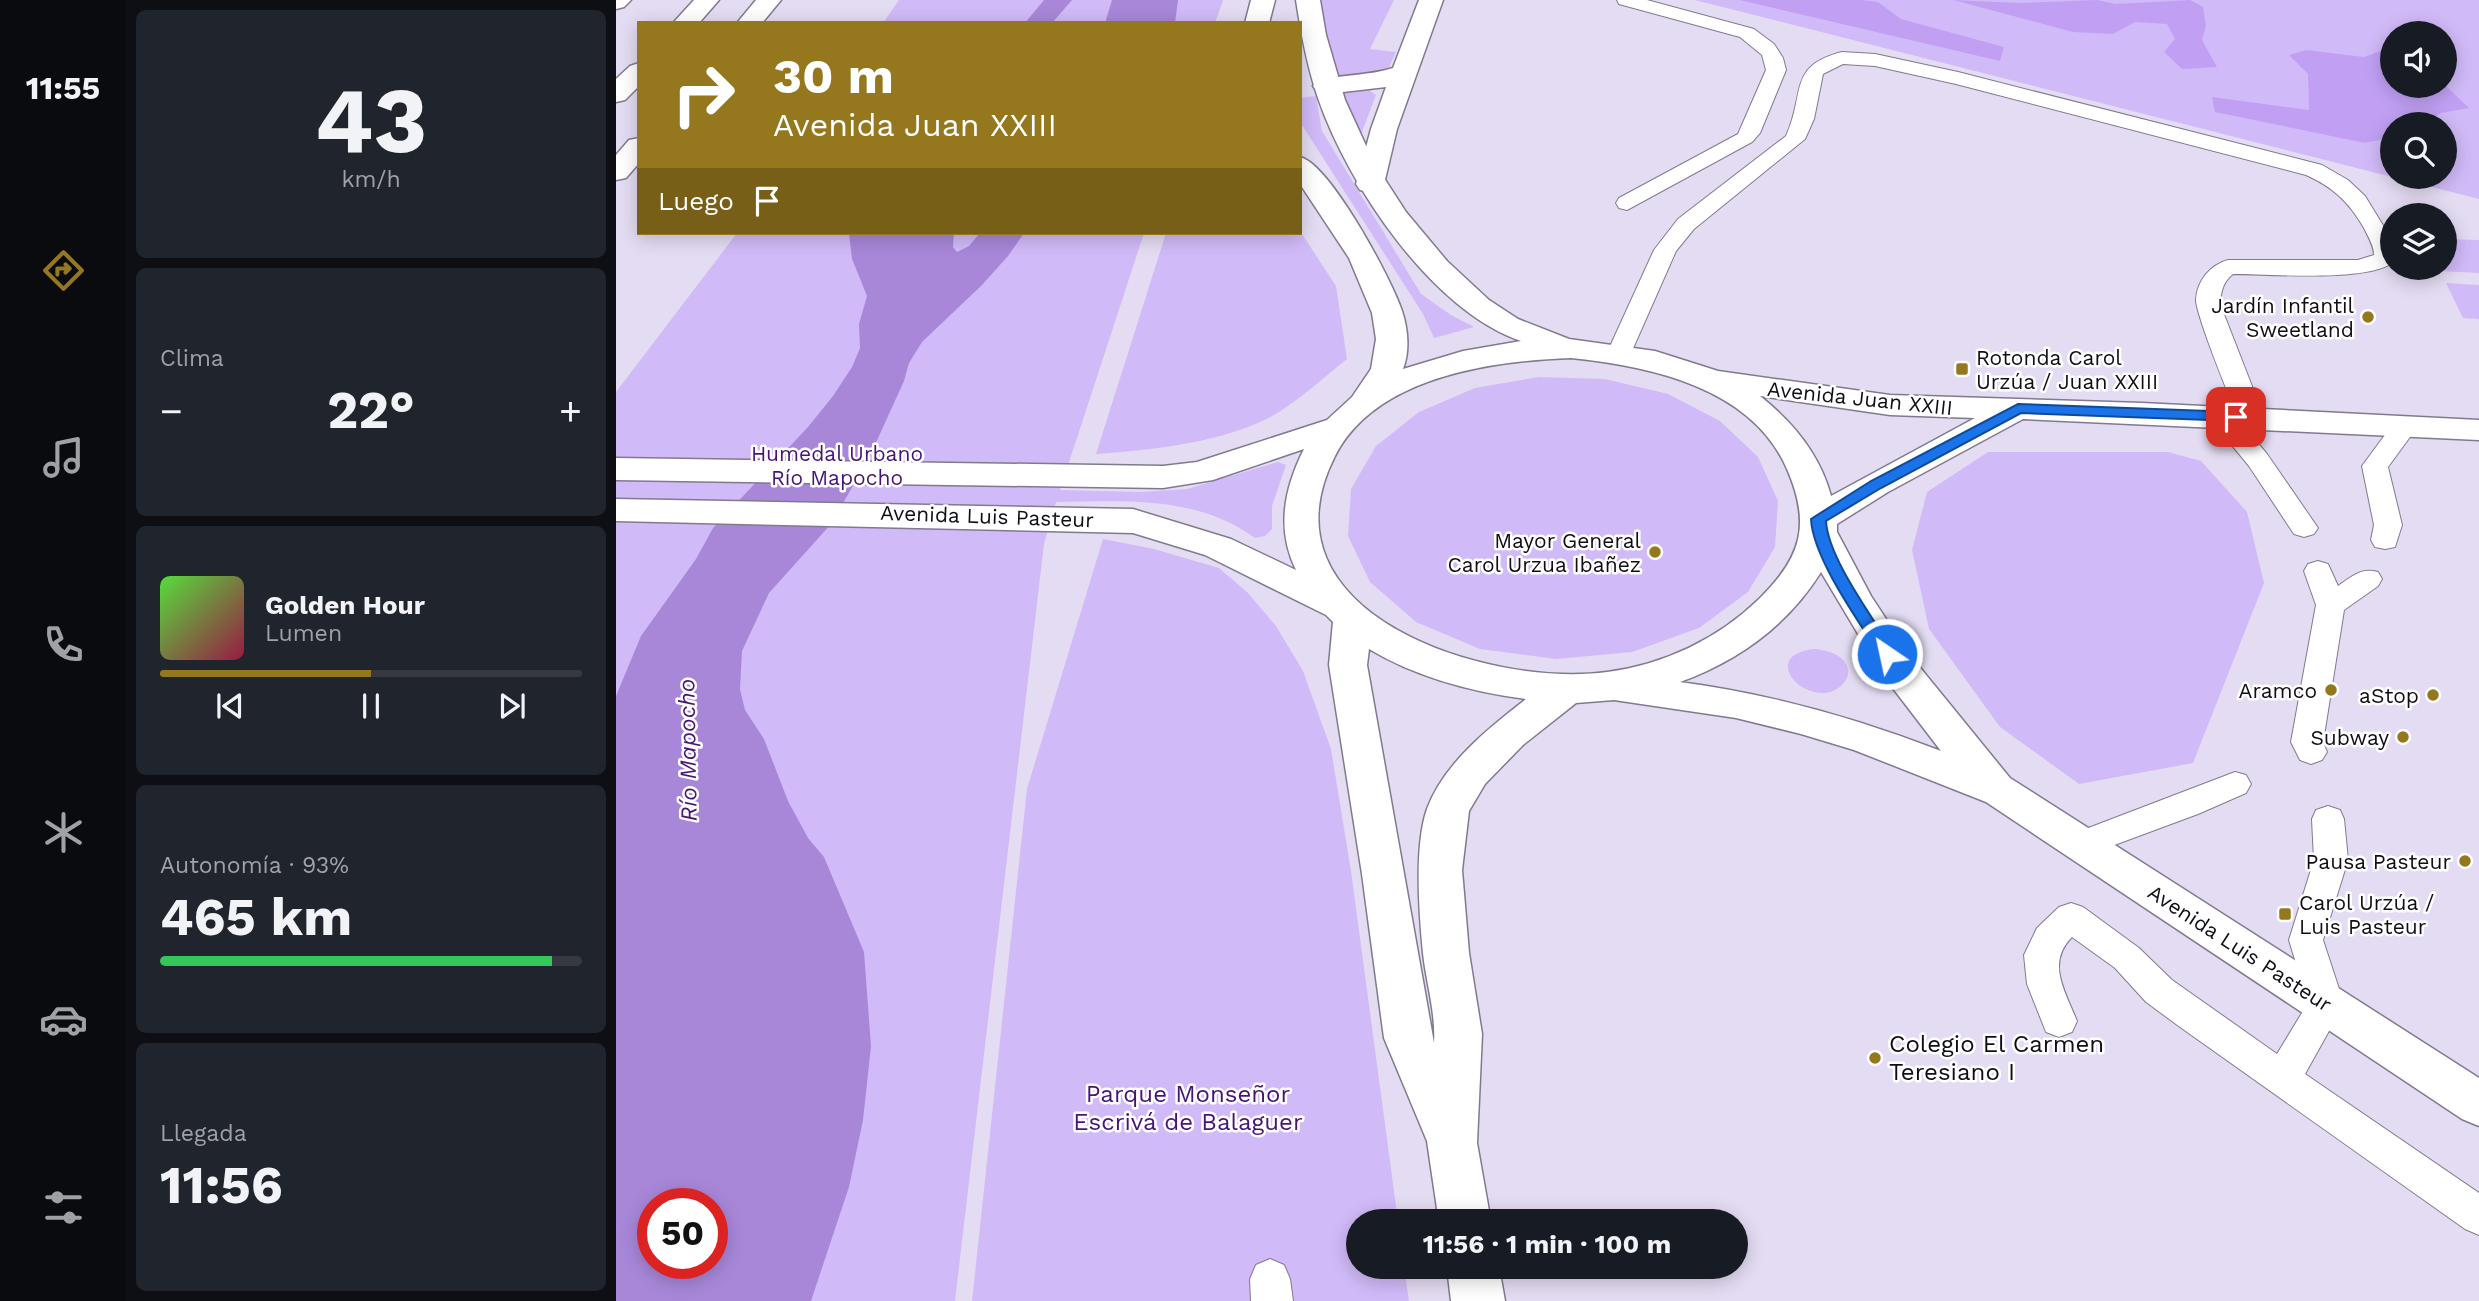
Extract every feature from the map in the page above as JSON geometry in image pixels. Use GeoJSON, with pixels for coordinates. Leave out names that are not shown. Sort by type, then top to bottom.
{"type":"FeatureCollection","features":[{"type":"Feature","properties":{"kind":"main road"},"geometry":{"type":"LineString","coordinates":[[687,21],[707,0]]}},
{"type":"Feature","properties":{"kind":"main road"},"geometry":{"type":"LineString","coordinates":[[751,21],[769,0]]}},
{"type":"Feature","properties":{"kind":"main road"},"geometry":{"type":"LineString","coordinates":[[1257,21],[1263,0]]}},
{"type":"Feature","properties":{"kind":"main road"},"geometry":{"type":"LineString","coordinates":[[1308,0],[1316,51],[1313,88],[1370,184],[1437,270],[1478,306],[1502,323],[1571,348]]}},
{"type":"Feature","properties":{"kind":"main road"},"geometry":{"type":"LineString","coordinates":[[1370,184],[1384,129],[1431,0]]}},
{"type":"Feature","properties":{"kind":"main road"},"geometry":{"type":"LineString","coordinates":[[616,94],[637,73]]}},
{"type":"Feature","properties":{"kind":"main road"},"geometry":{"type":"LineString","coordinates":[[1313,88],[1383,80],[1404,73]]}},
{"type":"Feature","properties":{"kind":"main road"},"geometry":{"type":"LineString","coordinates":[[616,172],[637,148]]}},
{"type":"Feature","properties":{"kind":"main road"},"geometry":{"type":"LineString","coordinates":[[1302,168],[1334,209],[1357,245],[1386,312],[1390,337],[1389,362],[1351,416],[1314,459],[1301,495],[1300,533],[1313,571],[1346,613],[1348,665],[1382,861],[1408,1038],[1452,1143]]}},
{"type":"Feature","properties":{"kind":"main road"},"geometry":{"type":"LineString","coordinates":[[1351,416],[1398,384],[1437,367],[1480,356],[1525,349],[1571,348],[1619,353],[1662,363],[1703,377],[1740,398],[1772,423],[1797,452],[1813,485],[1819,526],[1806,566],[1783,598],[1750,628],[1696,659],[1658,674],[1586,687],[1509,734],[1470,773],[1448,810],[1440,870],[1446,953],[1458,1034],[1452,1143],[1463,1209]]}},
{"type":"Feature","properties":{"kind":"main road","name":"Avenida Juan XXIII"},"geometry":{"type":"LineString","coordinates":[[1703,377],[1826,398],[1890,405],[2236,417],[2479,430]]}},
{"type":"Feature","properties":{"kind":"main road","name":"Avenida Juan XXIII"},"geometry":{"type":"LineString","coordinates":[[1819,526],[1922,459],[2018,409]]}},
{"type":"Feature","properties":{"kind":"main road","name":"Avenida Luis Pasteur"},"geometry":{"type":"LineString","coordinates":[[616,469],[1163,477],[1201,472],[1351,416]]}},
{"type":"Feature","properties":{"kind":"main road","name":"Avenida Luis Pasteur"},"geometry":{"type":"LineString","coordinates":[[616,510],[1133,521],[1191,537],[1252,562],[1346,613],[1382,640],[1418,658],[1458,671],[1493,680],[1683,696],[1802,719],[1868,739],[2001,791],[2479,1104]]}},
{"type":"Feature","properties":{"kind":"main road","name":"Avenida Luis Pasteur"},"geometry":{"type":"LineString","coordinates":[[1819,526],[1859,611],[1898,670],[1936,719],[2001,791]]}},
{"type":"Feature","properties":{"kind":"main road"},"geometry":{"type":"LineString","coordinates":[[1475,1279],[1478,1301]]}},
{"type":"Feature","properties":{"kind":"lane"},"geometry":{"type":"LineString","coordinates":[[1626,0],[1747,33],[1761,42],[1776,63],[1755,120],[1745,138],[1627,203]]}},
{"type":"Feature","properties":{"kind":"lane"},"geometry":{"type":"LineString","coordinates":[[1619,353],[1665,250],[1686,224],[1795,139],[1804,119],[1814,72],[1842,58],[1875,60],[1958,78],[2314,170],[2336,179],[2351,190],[2385,247],[2385,257],[2377,263],[2358,267],[2228,267],[2215,276],[2208,286],[2207,304],[2236,417],[2258,460],[2304,528]]}},
{"type":"Feature","properties":{"kind":"lane"},"geometry":{"type":"LineString","coordinates":[[2385,540],[2388,525],[2375,466],[2405,426]]}},
{"type":"Feature","properties":{"kind":"lane"},"geometry":{"type":"LineString","coordinates":[[2305,747],[2330,605],[2318,571]]}},
{"type":"Feature","properties":{"kind":"lane"},"geometry":{"type":"LineString","coordinates":[[2330,605],[2368,579]]}},
{"type":"Feature","properties":{"kind":"lane"},"geometry":{"type":"LineString","coordinates":[[2082,844],[2235,784]]}},
{"type":"Feature","properties":{"kind":"lane"},"geometry":{"type":"LineString","coordinates":[[2283,1079],[2326,1004],[2306,940],[2331,860],[2328,818]]}},
{"type":"Feature","properties":{"kind":"lane"},"geometry":{"type":"LineString","coordinates":[[2059,1021],[2045,984],[2043,956],[2045,945],[2071,917],[2127,958],[2159,990],[2479,1216]]}},
{"type":"Feature","properties":{"kind":"green space"},"geometry":{"type":"Polygon","coordinates":[[[899,0],[1223,0],[1216,21],[884,21],[899,0]]]}},
{"type":"Feature","properties":{"kind":"green space"},"geometry":{"type":"Polygon","coordinates":[[[1314,0],[1394,0],[1370,49],[1396,52],[1389,67],[1372,75],[1333,78],[1314,0]]]}},
{"type":"Feature","properties":{"kind":"green space"},"geometry":{"type":"Polygon","coordinates":[[[1695,0],[2479,0],[2479,199],[2440,189],[2457,189],[2457,112],[2380,112],[2380,174],[1695,0]]]}},
{"type":"Feature","properties":{"kind":"green space"},"geometry":{"type":"Polygon","coordinates":[[[1367,89],[1376,95],[1358,142],[1337,92],[1367,89]]]}},
{"type":"Feature","properties":{"kind":"green space"},"geometry":{"type":"Polygon","coordinates":[[[1316,96],[1322,131],[1421,294],[1474,327],[1434,338],[1423,314],[1302,125],[1302,98],[1316,96]]]}},
{"type":"Feature","properties":{"kind":"green space"},"geometry":{"type":"Polygon","coordinates":[[[1302,234],[1336,286],[1347,359],[1283,409],[1241,430],[1180,445],[1096,454],[1165,235],[1302,234]]]}},
{"type":"Feature","properties":{"kind":"green space","name":"Humedal Urbano Río Mapocho"},"geometry":{"type":"Polygon","coordinates":[[[735,235],[1143,235],[1060,490],[1142,492],[1187,489],[1278,462],[1286,465],[1272,506],[1272,529],[1265,536],[1255,538],[1232,524],[1185,507],[1134,502],[1056,502],[1044,544],[955,1301],[616,1301],[616,392],[735,235]]]}},
{"type":"Feature","properties":{"kind":"green space"},"geometry":{"type":"Polygon","coordinates":[[[2457,239],[2479,240],[2479,273],[2457,272],[2457,239]]]}},
{"type":"Feature","properties":{"kind":"green space"},"geometry":{"type":"Polygon","coordinates":[[[2446,283],[2479,285],[2479,319],[2463,318],[2446,283]]]}},
{"type":"Feature","properties":{"kind":"green space"},"geometry":{"type":"Polygon","coordinates":[[[1539,377],[1605,379],[1668,394],[1720,421],[1758,457],[1778,501],[1775,547],[1748,592],[1699,628],[1632,652],[1556,659],[1480,649],[1416,622],[1370,582],[1348,536],[1351,489],[1376,446],[1419,412],[1475,388],[1539,377]]]}},
{"type":"Feature","properties":{"kind":"green space"},"geometry":{"type":"Polygon","coordinates":[[[1988,452],[2168,452],[2201,461],[2247,512],[2264,583],[2193,763],[2079,784],[2000,727],[1929,629],[1912,550],[1927,492],[1988,452]]]}},
{"type":"Feature","properties":{"kind":"green space","name":"Parque Monseñor Escrivá de Balaguer"},"geometry":{"type":"Polygon","coordinates":[[[1103,539],[1154,549],[1219,568],[1247,592],[1276,626],[1303,671],[1331,749],[1351,871],[1396,1209],[1346,1209],[1346,1279],[1406,1279],[1409,1301],[972,1301],[1027,789],[1103,539]]]}},
{"type":"Feature","properties":{"kind":"green space"},"geometry":{"type":"Polygon","coordinates":[[[1814,649],[1835,654],[1846,665],[1846,680],[1830,692],[1817,693],[1804,688],[1794,680],[1789,671],[1789,662],[1797,654],[1814,649]]]}},
{"type":"Feature","properties":{"kind":"shaded area"},"geometry":{"type":"Polygon","coordinates":[[[1740,0],[1878,2],[1901,19],[2004,47],[2000,61],[1740,0]]]}},
{"type":"Feature","properties":{"kind":"shaded area"},"geometry":{"type":"Polygon","coordinates":[[[1953,0],[2020,3],[2097,0],[2115,4],[2190,0],[2203,7],[2206,26],[2202,40],[2217,67],[2182,69],[2164,52],[2175,39],[2167,24],[2135,22],[2113,34],[2073,32],[1953,0]]]}},
{"type":"Feature","properties":{"kind":"shaded area"},"geometry":{"type":"Polygon","coordinates":[[[2306,50],[2364,57],[2380,51],[2380,98],[2457,96],[2469,108],[2447,112],[2380,112],[2380,140],[2365,143],[2215,112],[2212,97],[2309,110],[2308,74],[2289,55],[2306,50]]]}},
{"type":"Feature","properties":{"kind":"water"},"geometry":{"type":"Polygon","coordinates":[[[1044,0],[1072,0],[1054,21],[1027,21],[1044,0]]]}},
{"type":"Feature","properties":{"kind":"water"},"geometry":{"type":"Polygon","coordinates":[[[1112,0],[1178,0],[1175,21],[1106,21],[1112,0]]]}},
{"type":"Feature","properties":{"kind":"water","name":"Río Mapocho"},"geometry":{"type":"Polygon","coordinates":[[[849,235],[954,235],[953,247],[957,252],[969,246],[978,235],[1023,235],[982,285],[922,342],[909,363],[904,381],[869,458],[831,524],[769,593],[742,651],[740,689],[745,710],[764,739],[788,801],[808,838],[824,857],[864,952],[871,1046],[863,1120],[849,1187],[811,1301],[616,1301],[616,696],[641,636],[696,559],[713,528],[808,427],[852,367],[860,348],[859,324],[867,296],[852,259],[849,235]]]}},
{"type":"Feature","properties":{"kind":"place","name":"Jardín Infantil Sweetland"},"geometry":{"type":"Point","coordinates":[2368,317]}},
{"type":"Feature","properties":{"kind":"place","name":"Rotonda Carol Urzúa / Juan XXIII"},"geometry":{"type":"Point","coordinates":[1962,369]}},
{"type":"Feature","properties":{"kind":"place","name":"Mayor General Carol Urzua Ibañez"},"geometry":{"type":"Point","coordinates":[1655,552]}},
{"type":"Feature","properties":{"kind":"place","name":"Aramco"},"geometry":{"type":"Point","coordinates":[2331,690]}},
{"type":"Feature","properties":{"kind":"place","name":"aStop"},"geometry":{"type":"Point","coordinates":[2433,695]}},
{"type":"Feature","properties":{"kind":"place","name":"Subway"},"geometry":{"type":"Point","coordinates":[2403,737]}},
{"type":"Feature","properties":{"kind":"place","name":"Pausa Pasteur"},"geometry":{"type":"Point","coordinates":[2465,861]}},
{"type":"Feature","properties":{"kind":"place","name":"Carol Urzúa / Luis Pasteur"},"geometry":{"type":"Point","coordinates":[2285,914]}},
{"type":"Feature","properties":{"kind":"place","name":"Colegio El Carmen Teresiano I"},"geometry":{"type":"Point","coordinates":[1875,1058]}},
{"type":"Feature","properties":{"kind":"route"},"geometry":{"type":"LineString","coordinates":[[1887,654],[1840,576],[1819,532],[1819,519],[1876,484],[2018,409],[2236,417]]}}]}
